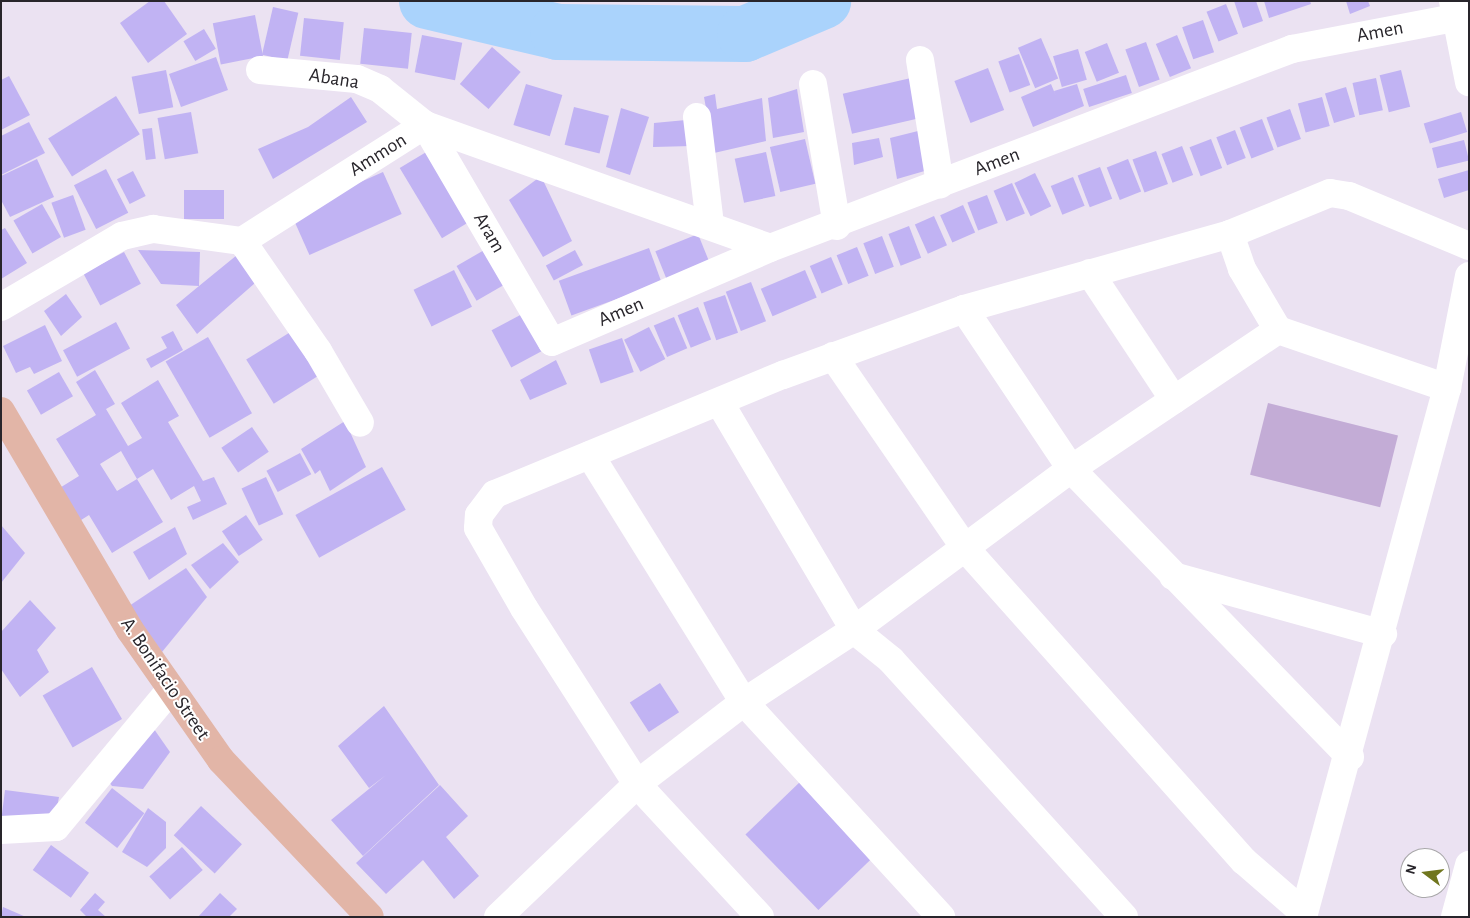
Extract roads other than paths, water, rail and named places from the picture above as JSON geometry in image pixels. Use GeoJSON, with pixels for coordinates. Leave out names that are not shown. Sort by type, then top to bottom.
{"type":"FeatureCollection","features":[{"type":"Feature","properties":{"kind":"main road","name":"A. Bonifacio Street"},"geometry":{"type":"LineString","coordinates":[[1,411],[130,630],[170,690],[221,760],[370,917]]}},
{"type":"Feature","properties":{"kind":"street"},"geometry":{"type":"LineString","coordinates":[[1453,10],[1469,82]]}},
{"type":"Feature","properties":{"kind":"street","name":"Amen"},"geometry":{"type":"LineString","coordinates":[[552,342],[770,248],[838,226],[940,184],[1292,49],[1453,10]]}},
{"type":"Feature","properties":{"kind":"street"},"geometry":{"type":"LineString","coordinates":[[920,60],[940,184]]}},
{"type":"Feature","properties":{"kind":"street","name":"Abana"},"geometry":{"type":"LineString","coordinates":[[260,70],[356,79],[380,89],[425,125]]}},
{"type":"Feature","properties":{"kind":"street"},"geometry":{"type":"LineString","coordinates":[[813,84],[838,226]]}},
{"type":"Feature","properties":{"kind":"street"},"geometry":{"type":"LineString","coordinates":[[697,117],[710,224]]}},
{"type":"Feature","properties":{"kind":"street","name":"Ammon"},"geometry":{"type":"LineString","coordinates":[[242,242],[425,125],[710,224],[770,248]]}},
{"type":"Feature","properties":{"kind":"street","name":"Aram"},"geometry":{"type":"LineString","coordinates":[[425,125],[552,342]]}},
{"type":"Feature","properties":{"kind":"street"},"geometry":{"type":"LineString","coordinates":[[760,917],[637,784],[478,528],[479,515],[494,494],[833,356],[964,309],[1230,234],[1330,193],[1349,196],[1469,246]]}},
{"type":"Feature","properties":{"kind":"street"},"geometry":{"type":"LineString","coordinates":[[1,307],[122,236],[153,229],[242,242],[318,351],[360,423]]}},
{"type":"Feature","properties":{"kind":"street"},"geometry":{"type":"LineString","coordinates":[[1230,234],[1242,269],[1278,330],[1447,388]]}},
{"type":"Feature","properties":{"kind":"street"},"geometry":{"type":"LineString","coordinates":[[1090,273],[1174,400]]}},
{"type":"Feature","properties":{"kind":"street"},"geometry":{"type":"LineString","coordinates":[[833,356],[964,548],[1244,860],[1304,915],[1350,757],[1447,388],[1469,276]]}},
{"type":"Feature","properties":{"kind":"street"},"geometry":{"type":"LineString","coordinates":[[964,309],[1071,469],[1171,575],[1350,757]]}},
{"type":"Feature","properties":{"kind":"street"},"geometry":{"type":"LineString","coordinates":[[498,917],[637,784],[744,702],[854,630],[1071,469],[1278,330]]}},
{"type":"Feature","properties":{"kind":"street"},"geometry":{"type":"LineString","coordinates":[[720,403],[854,630],[891,660],[1124,917]]}},
{"type":"Feature","properties":{"kind":"street"},"geometry":{"type":"LineString","coordinates":[[590,455],[744,702],[941,917]]}},
{"type":"Feature","properties":{"kind":"street"},"geometry":{"type":"LineString","coordinates":[[1171,575],[1383,634]]}},
{"type":"Feature","properties":{"kind":"street"},"geometry":{"type":"LineString","coordinates":[[1,830],[56,827],[170,690]]}},
{"type":"Feature","properties":{"kind":"street"},"geometry":{"type":"LineString","coordinates":[[1455,917],[1469,865]]}},
{"type":"Feature","properties":{"kind":"waterway"},"geometry":{"type":"LineString","coordinates":[[427,1],[558,32],[745,34],[823,1]]}}]}
